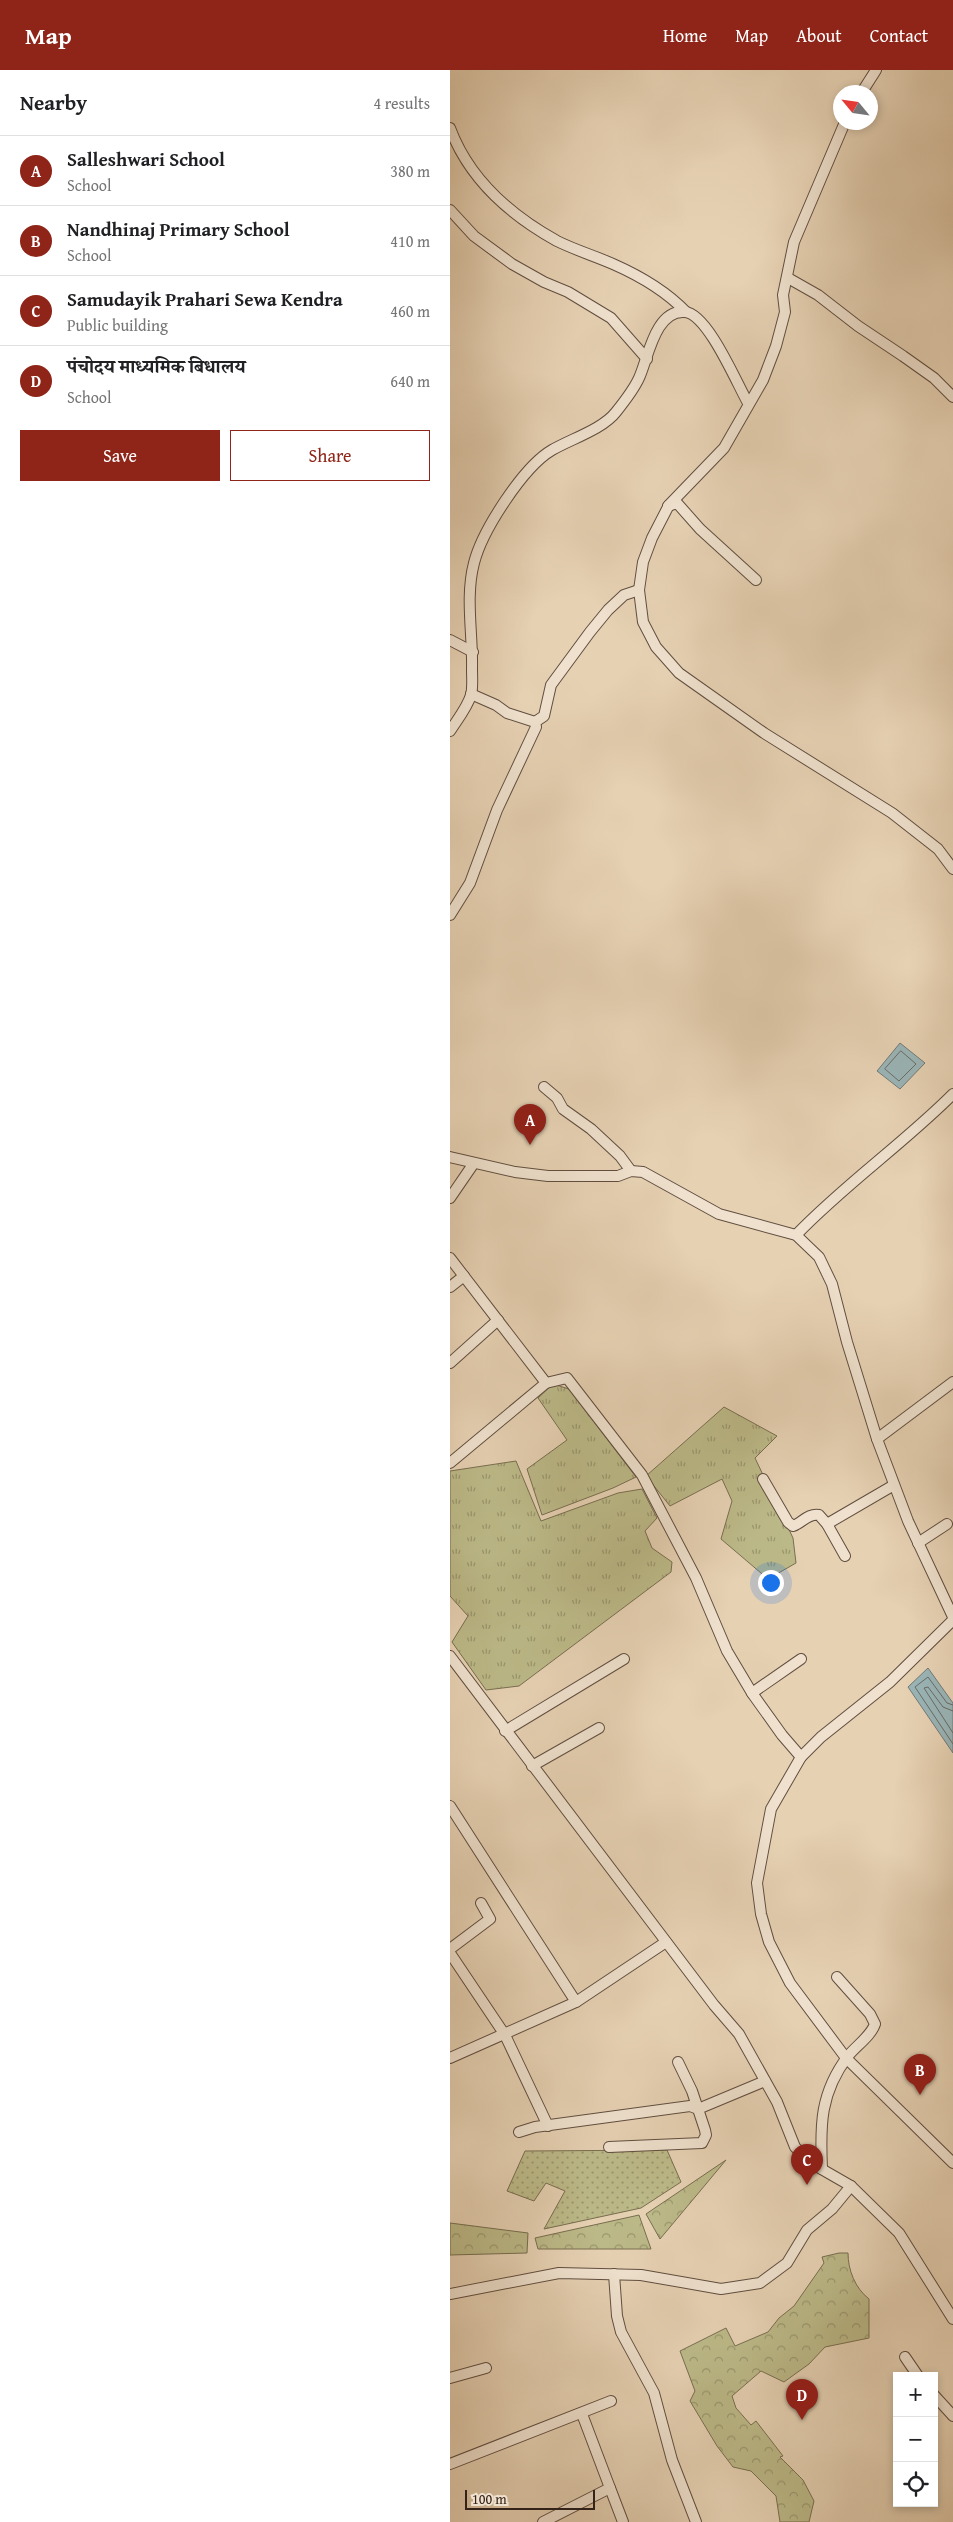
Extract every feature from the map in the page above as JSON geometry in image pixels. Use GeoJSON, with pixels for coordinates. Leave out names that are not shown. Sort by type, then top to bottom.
{"type":"FeatureCollection","features":[{"type":"Feature","properties":{"kind":"street"},"geometry":{"type":"LineString","coordinates":[[866,85],[876,70]]}},
{"type":"Feature","properties":{"kind":"street"},"geometry":{"type":"LineString","coordinates":[[450,128],[463,158],[487,188],[512,212],[558,241],[629,273],[678,303],[686,312],[695,316],[724,354],[748,403]]}},
{"type":"Feature","properties":{"kind":"street"},"geometry":{"type":"LineString","coordinates":[[842,130],[794,242],[784,295],[785,312],[776,346],[763,380],[748,403],[724,448],[668,506],[652,538],[643,562],[639,590],[643,622],[656,647],[679,673],[764,733],[892,813],[938,849],[953,869]]}},
{"type":"Feature","properties":{"kind":"street"},"geometry":{"type":"LineString","coordinates":[[450,210],[474,236],[512,264],[544,282],[568,292],[610,318],[647,359]]}},
{"type":"Feature","properties":{"kind":"street"},"geometry":{"type":"LineString","coordinates":[[788,278],[818,295],[858,326],[934,378],[953,397]]}},
{"type":"Feature","properties":{"kind":"street"},"geometry":{"type":"LineString","coordinates":[[450,731],[471,694],[473,652],[470,594],[474,563],[490,525],[535,462],[552,450],[604,423],[615,413],[639,380],[647,359],[650,344],[664,322],[672,315],[686,312]]}},
{"type":"Feature","properties":{"kind":"street"},"geometry":{"type":"LineString","coordinates":[[668,506],[677,503],[700,529],[756,580]]}},
{"type":"Feature","properties":{"kind":"street"},"geometry":{"type":"LineString","coordinates":[[535,722],[544,716],[551,685],[590,632],[608,610],[624,595],[639,590]]}},
{"type":"Feature","properties":{"kind":"street"},"geometry":{"type":"LineString","coordinates":[[450,640],[473,652]]}},
{"type":"Feature","properties":{"kind":"street"},"geometry":{"type":"LineString","coordinates":[[471,694],[496,705],[508,713],[535,722]]}},
{"type":"Feature","properties":{"kind":"street"},"geometry":{"type":"LineString","coordinates":[[450,915],[470,883],[498,810],[524,758],[536,728],[535,722]]}},
{"type":"Feature","properties":{"kind":"street"},"geometry":{"type":"LineString","coordinates":[[544,1087],[557,1098],[563,1109],[609,1145],[631,1171]]}},
{"type":"Feature","properties":{"kind":"street"},"geometry":{"type":"LineString","coordinates":[[796,1235],[820,1210],[917,1130],[953,1094]]}},
{"type":"Feature","properties":{"kind":"street"},"geometry":{"type":"LineString","coordinates":[[450,1157],[515,1172],[548,1176],[618,1176],[631,1171],[643,1172],[719,1214],[796,1235],[819,1257],[832,1284],[876,1439],[918,1543],[953,1619],[890,1682],[821,1737],[801,1757],[771,1809],[757,1883],[761,1914],[769,1942],[790,1983],[846,2058],[953,2163]]}},
{"type":"Feature","properties":{"kind":"street"},"geometry":{"type":"LineString","coordinates":[[450,1198],[474,1163]]}},
{"type":"Feature","properties":{"kind":"street"},"geometry":{"type":"LineString","coordinates":[[450,1258],[546,1383]]}},
{"type":"Feature","properties":{"kind":"street"},"geometry":{"type":"LineString","coordinates":[[450,1287],[464,1276]]}},
{"type":"Feature","properties":{"kind":"street"},"geometry":{"type":"LineString","coordinates":[[450,1363],[498,1320]]}},
{"type":"Feature","properties":{"kind":"street"},"geometry":{"type":"LineString","coordinates":[[450,1463],[546,1383],[567,1378],[642,1475],[696,1578],[727,1651],[752,1693],[782,1735],[801,1757]]}},
{"type":"Feature","properties":{"kind":"street"},"geometry":{"type":"LineString","coordinates":[[876,1439],[953,1382]]}},
{"type":"Feature","properties":{"kind":"street"},"geometry":{"type":"LineString","coordinates":[[763,1479],[792,1526],[813,1514],[818,1515],[827,1524],[845,1556]]}},
{"type":"Feature","properties":{"kind":"street"},"geometry":{"type":"LineString","coordinates":[[827,1524],[894,1485]]}},
{"type":"Feature","properties":{"kind":"street"},"geometry":{"type":"LineString","coordinates":[[918,1543],[947,1524]]}},
{"type":"Feature","properties":{"kind":"street"},"geometry":{"type":"LineString","coordinates":[[450,1656],[505,1731],[738,2034],[778,2102],[795,2147],[811,2164],[851,2186],[899,2233],[953,2319]]}},
{"type":"Feature","properties":{"kind":"street"},"geometry":{"type":"LineString","coordinates":[[505,1731],[624,1659]]}},
{"type":"Feature","properties":{"kind":"street"},"geometry":{"type":"LineString","coordinates":[[752,1693],[801,1659]]}},
{"type":"Feature","properties":{"kind":"street"},"geometry":{"type":"LineString","coordinates":[[532,1766],[599,1728]]}},
{"type":"Feature","properties":{"kind":"street"},"geometry":{"type":"LineString","coordinates":[[450,1806],[453,1817],[576,2002]]}},
{"type":"Feature","properties":{"kind":"street"},"geometry":{"type":"LineString","coordinates":[[481,1903],[490,1919],[450,1951],[505,2035],[548,2126]]}},
{"type":"Feature","properties":{"kind":"street"},"geometry":{"type":"LineString","coordinates":[[450,2058],[576,2002],[666,1942]]}},
{"type":"Feature","properties":{"kind":"street"},"geometry":{"type":"LineString","coordinates":[[822,2169],[821,2140],[824,2100],[832,2081],[846,2058],[876,2024],[870,2014],[837,1977]]}},
{"type":"Feature","properties":{"kind":"street"},"geometry":{"type":"LineString","coordinates":[[609,2147],[702,2143],[706,2135],[692,2091],[678,2062]]}},
{"type":"Feature","properties":{"kind":"street"},"geometry":{"type":"LineString","coordinates":[[519,2132],[548,2126],[690,2106],[698,2109],[765,2081]]}},
{"type":"Feature","properties":{"kind":"street"},"geometry":{"type":"LineString","coordinates":[[450,2294],[559,2274],[641,2275],[721,2289],[760,2283],[787,2262],[807,2230],[832,2209],[851,2186]]}},
{"type":"Feature","properties":{"kind":"street"},"geometry":{"type":"LineString","coordinates":[[614,2274],[617,2316],[621,2332],[654,2393],[672,2460],[696,2522]]}},
{"type":"Feature","properties":{"kind":"street"},"geometry":{"type":"LineString","coordinates":[[904,2357],[915,2372]]}},
{"type":"Feature","properties":{"kind":"street"},"geometry":{"type":"LineString","coordinates":[[450,2378],[486,2368]]}},
{"type":"Feature","properties":{"kind":"street"},"geometry":{"type":"LineString","coordinates":[[938,2399],[953,2416]]}},
{"type":"Feature","properties":{"kind":"street"},"geometry":{"type":"LineString","coordinates":[[450,2464],[482,2450],[582,2414],[611,2401]]}},
{"type":"Feature","properties":{"kind":"street"},"geometry":{"type":"LineString","coordinates":[[582,2414],[623,2522]]}},
{"type":"Feature","properties":{"kind":"street"},"geometry":{"type":"LineString","coordinates":[[543,2522],[610,2488]]}},
{"type":"Feature","properties":{"kind":"green space"},"geometry":{"type":"Polygon","coordinates":[[[553,1384],[569,1389],[636,1477],[613,1488],[542,1515],[527,1469],[567,1440],[538,1398],[553,1384]]]}},
{"type":"Feature","properties":{"kind":"green space"},"geometry":{"type":"Polygon","coordinates":[[[724,1407],[777,1436],[755,1458],[793,1538],[796,1563],[768,1579],[721,1539],[732,1501],[722,1479],[670,1506],[646,1476],[724,1407]]]}},
{"type":"Feature","properties":{"kind":"green space"},"geometry":{"type":"Polygon","coordinates":[[[516,1461],[541,1521],[618,1493],[642,1489],[657,1518],[645,1531],[652,1548],[672,1562],[671,1572],[519,1686],[486,1690],[452,1642],[468,1616],[450,1596],[450,1471],[516,1461]]]}},
{"type":"Feature","properties":{"kind":"green space"},"geometry":{"type":"Polygon","coordinates":[[[667,2150],[681,2182],[641,2208],[544,2229],[565,2191],[546,2183],[534,2201],[507,2191],[525,2151],[667,2150]]]}},
{"type":"Feature","properties":{"kind":"green space"},"geometry":{"type":"Polygon","coordinates":[[[726,2160],[660,2239],[646,2214],[726,2160]]]}},
{"type":"Feature","properties":{"kind":"green space"},"geometry":{"type":"Polygon","coordinates":[[[639,2215],[651,2249],[538,2249],[535,2238],[639,2215]]]}},
{"type":"Feature","properties":{"kind":"green space"},"geometry":{"type":"Polygon","coordinates":[[[450,2223],[528,2233],[527,2253],[450,2255],[450,2223]]]}},
{"type":"Feature","properties":{"kind":"green space"},"geometry":{"type":"Polygon","coordinates":[[[848,2253],[849,2266],[853,2278],[860,2290],[869,2299],[869,2338],[825,2347],[809,2364],[784,2382],[761,2371],[732,2396],[736,2408],[751,2425],[756,2421],[783,2456],[780,2457],[803,2480],[814,2501],[809,2522],[780,2522],[776,2496],[751,2471],[733,2467],[717,2446],[690,2401],[695,2391],[680,2351],[726,2328],[735,2346],[768,2332],[779,2318],[794,2306],[824,2263],[822,2257],[848,2253]]]}},
{"type":"Feature","properties":{"kind":"water"},"geometry":{"type":"Polygon","coordinates":[[[900,1043],[925,1063],[900,1089],[877,1071],[900,1043]]]}},
{"type":"Feature","properties":{"kind":"water"},"geometry":{"type":"Polygon","coordinates":[[[928,1668],[953,1703],[953,1753],[908,1687],[928,1668]]]}},
{"type":"Feature","properties":{"kind":"place","name":"Salleshwari School"},"geometry":{"type":"Point","coordinates":[530,1145]}},
{"type":"Feature","properties":{"kind":"place","name":"Nandhinaj Primary School"},"geometry":{"type":"Point","coordinates":[920,2095]}},
{"type":"Feature","properties":{"kind":"place","name":"Samudayik Prahari Sewa Kendra"},"geometry":{"type":"Point","coordinates":[807,2185]}},
{"type":"Feature","properties":{"kind":"place","name":"पंचोदय माध्यमिक बिधालय"},"geometry":{"type":"Point","coordinates":[802,2420]}}]}
